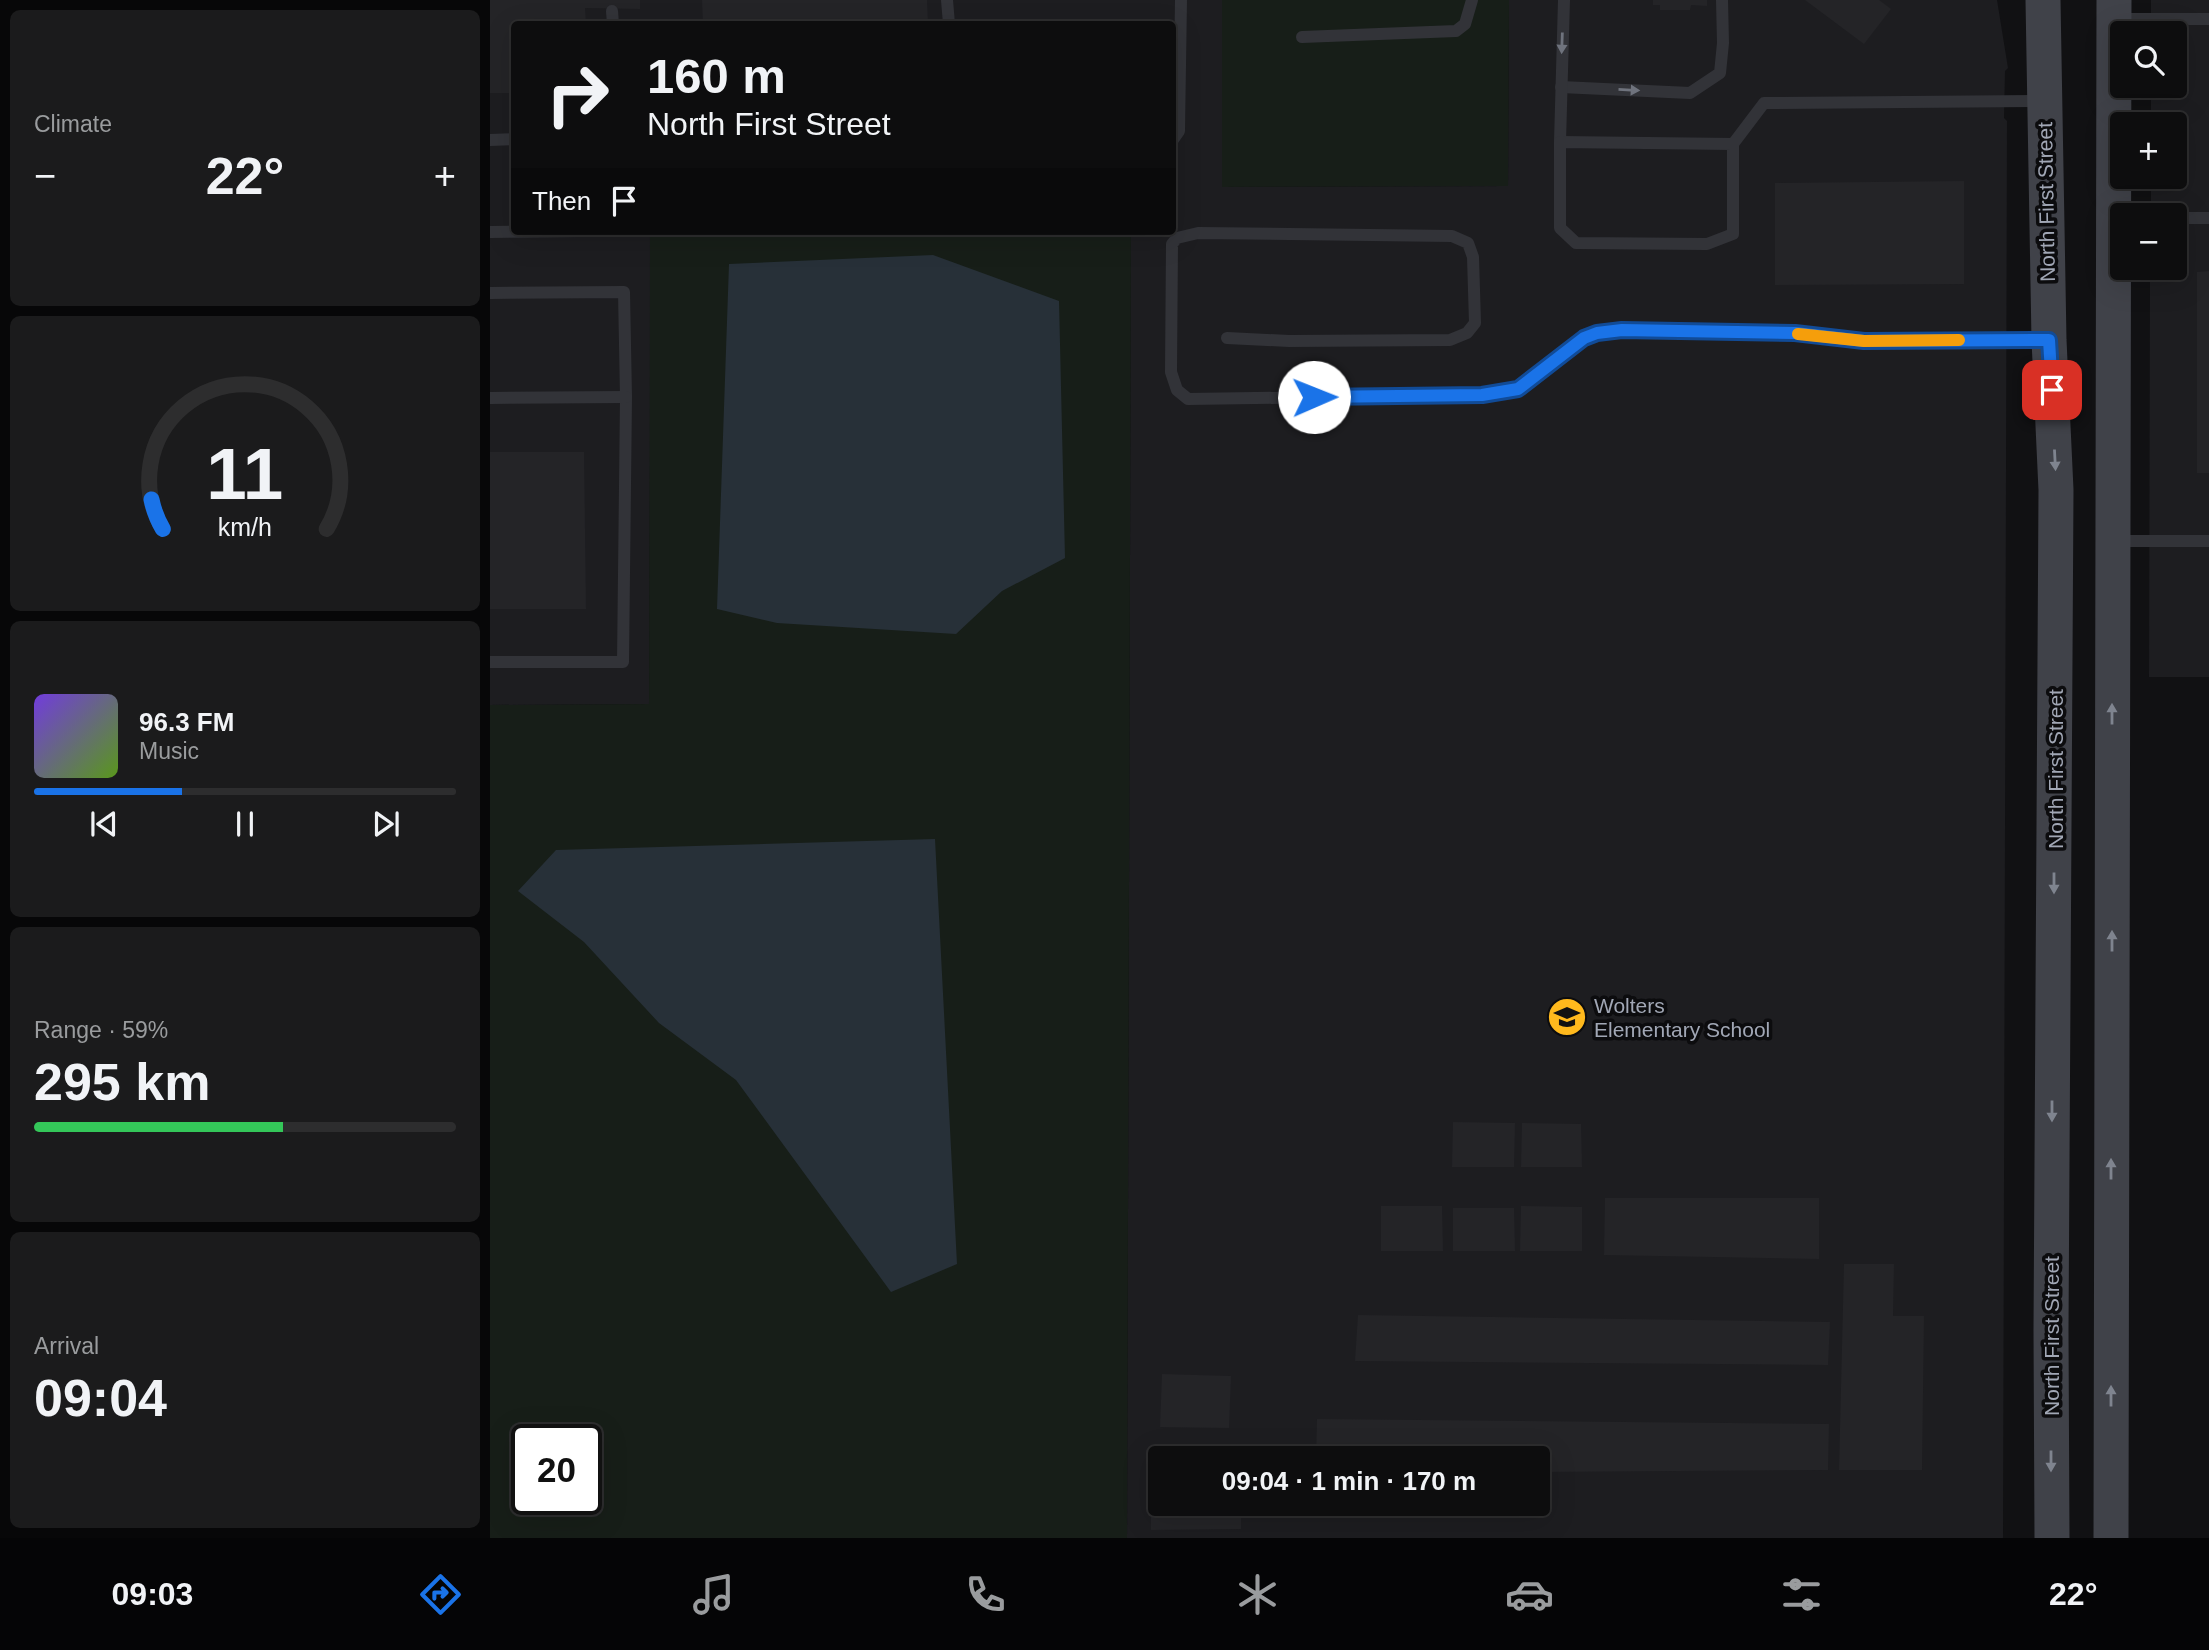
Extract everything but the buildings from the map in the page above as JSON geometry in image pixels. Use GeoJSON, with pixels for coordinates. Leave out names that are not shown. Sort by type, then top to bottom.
{"type":"FeatureCollection","features":[{"type":"Feature","properties":{"kind":"main road","name":"North First Street"},"geometry":{"type":"LineString","coordinates":[[2043,0],[2049,340],[2056,491],[2052,1538]]}},
{"type":"Feature","properties":{"kind":"main road"},"geometry":{"type":"LineString","coordinates":[[2114,9],[2118,203]]}},
{"type":"Feature","properties":{"kind":"main road"},"geometry":{"type":"LineString","coordinates":[[2111,1538],[2113,541],[2117,280]]}},
{"type":"Feature","properties":{"kind":"lane"},"geometry":{"type":"LineString","coordinates":[[947,0],[949,21]]}},
{"type":"Feature","properties":{"kind":"lane"},"geometry":{"type":"LineString","coordinates":[[1176,135],[1179,131],[1176,57],[1181,0]]}},
{"type":"Feature","properties":{"kind":"lane"},"geometry":{"type":"LineString","coordinates":[[1302,37],[1456,31],[1465,24],[1472,0]]}},
{"type":"Feature","properties":{"kind":"lane"},"geometry":{"type":"LineString","coordinates":[[1564,0],[1560,228],[1576,243],[1707,244],[1733,234],[1733,144],[1764,103],[2043,101]]}},
{"type":"Feature","properties":{"kind":"lane"},"geometry":{"type":"LineString","coordinates":[[1561,87],[1690,93],[1720,73],[1723,43],[1722,0]]}},
{"type":"Feature","properties":{"kind":"lane"},"geometry":{"type":"LineString","coordinates":[[2114,9],[2209,19]]}},
{"type":"Feature","properties":{"kind":"lane"},"geometry":{"type":"LineString","coordinates":[[490,140],[511,139]]}},
{"type":"Feature","properties":{"kind":"lane"},"geometry":{"type":"LineString","coordinates":[[1560,142],[1733,144]]}},
{"type":"Feature","properties":{"kind":"lane"},"geometry":{"type":"LineString","coordinates":[[2187,218],[2209,218]]}},
{"type":"Feature","properties":{"kind":"lane"},"geometry":{"type":"LineString","coordinates":[[490,232],[511,232]]}},
{"type":"Feature","properties":{"kind":"lane"},"geometry":{"type":"LineString","coordinates":[[1227,338],[1289,341],[1450,340],[1467,333],[1475,323],[1474,257],[1468,243],[1452,236],[1198,233],[1177,238],[1172,244],[1171,372],[1177,390],[1188,399],[1504,393],[1518,389],[1584,338],[1597,333],[1622,330],[1795,333],[1864,341],[2049,340]]}},
{"type":"Feature","properties":{"kind":"lane"},"geometry":{"type":"LineString","coordinates":[[490,293],[624,292],[626,397],[623,662],[490,662]]}},
{"type":"Feature","properties":{"kind":"lane"},"geometry":{"type":"LineString","coordinates":[[490,398],[626,397]]}},
{"type":"Feature","properties":{"kind":"lane"},"geometry":{"type":"LineString","coordinates":[[2113,541],[2209,541]]}},
{"type":"Feature","properties":{"kind":"shaded area","name":"Wolters Elementary School"},"geometry":{"type":"Polygon","coordinates":[[[490,0],[1222,0],[1222,187],[1508,186],[1509,0],[1997,0],[2008,68],[2005,71],[2004,118],[2007,121],[2003,1538],[1127,1538],[1131,235],[1176,235],[1176,21],[511,21],[511,235],[651,235],[649,704],[490,705],[490,0]]]}},
{"type":"Feature","properties":{"kind":"shaded area"},"geometry":{"type":"Polygon","coordinates":[[[1222,0],[1509,0],[1508,186],[1222,187],[1222,0]]]}},
{"type":"Feature","properties":{"kind":"shaded area"},"geometry":{"type":"Polygon","coordinates":[[[2151,0],[2209,0],[2209,677],[2149,677],[2150,280],[2187,280],[2187,203],[2151,203],[2151,189],[2187,189],[2187,112],[2151,112],[2151,98],[2187,98],[2187,21],[2151,21],[2151,0]]]}},
{"type":"Feature","properties":{"kind":"shaded area"},"geometry":{"type":"Polygon","coordinates":[[[650,235],[1131,235],[1127,1538],[490,1538],[490,705],[649,704],[650,235]]]}},
{"type":"Feature","properties":{"kind":"shaded area"},"geometry":{"type":"Polygon","coordinates":[[[933,255],[1059,301],[1065,558],[1002,591],[956,634],[777,623],[717,609],[729,264],[933,255]]]}},
{"type":"Feature","properties":{"kind":"shaded area"},"geometry":{"type":"Polygon","coordinates":[[[935,839],[957,1264],[891,1292],[736,1080],[659,1023],[584,942],[518,891],[556,850],[935,839]]]}},
{"type":"Feature","properties":{"kind":"slow traffic"},"geometry":{"type":"LineString","coordinates":[[1798,334],[1864,341],[1959,340]]}},
{"type":"Feature","properties":{"kind":"place","name":"Wolters Elementary School"},"geometry":{"type":"Point","coordinates":[1567,1017]}},
{"type":"Feature","properties":{"kind":"route"},"geometry":{"type":"LineString","coordinates":[[1314,397],[1504,393],[1518,389],[1584,338],[1597,333],[1622,330],[1795,333],[1864,341],[2049,340],[2052,390]]}}]}
